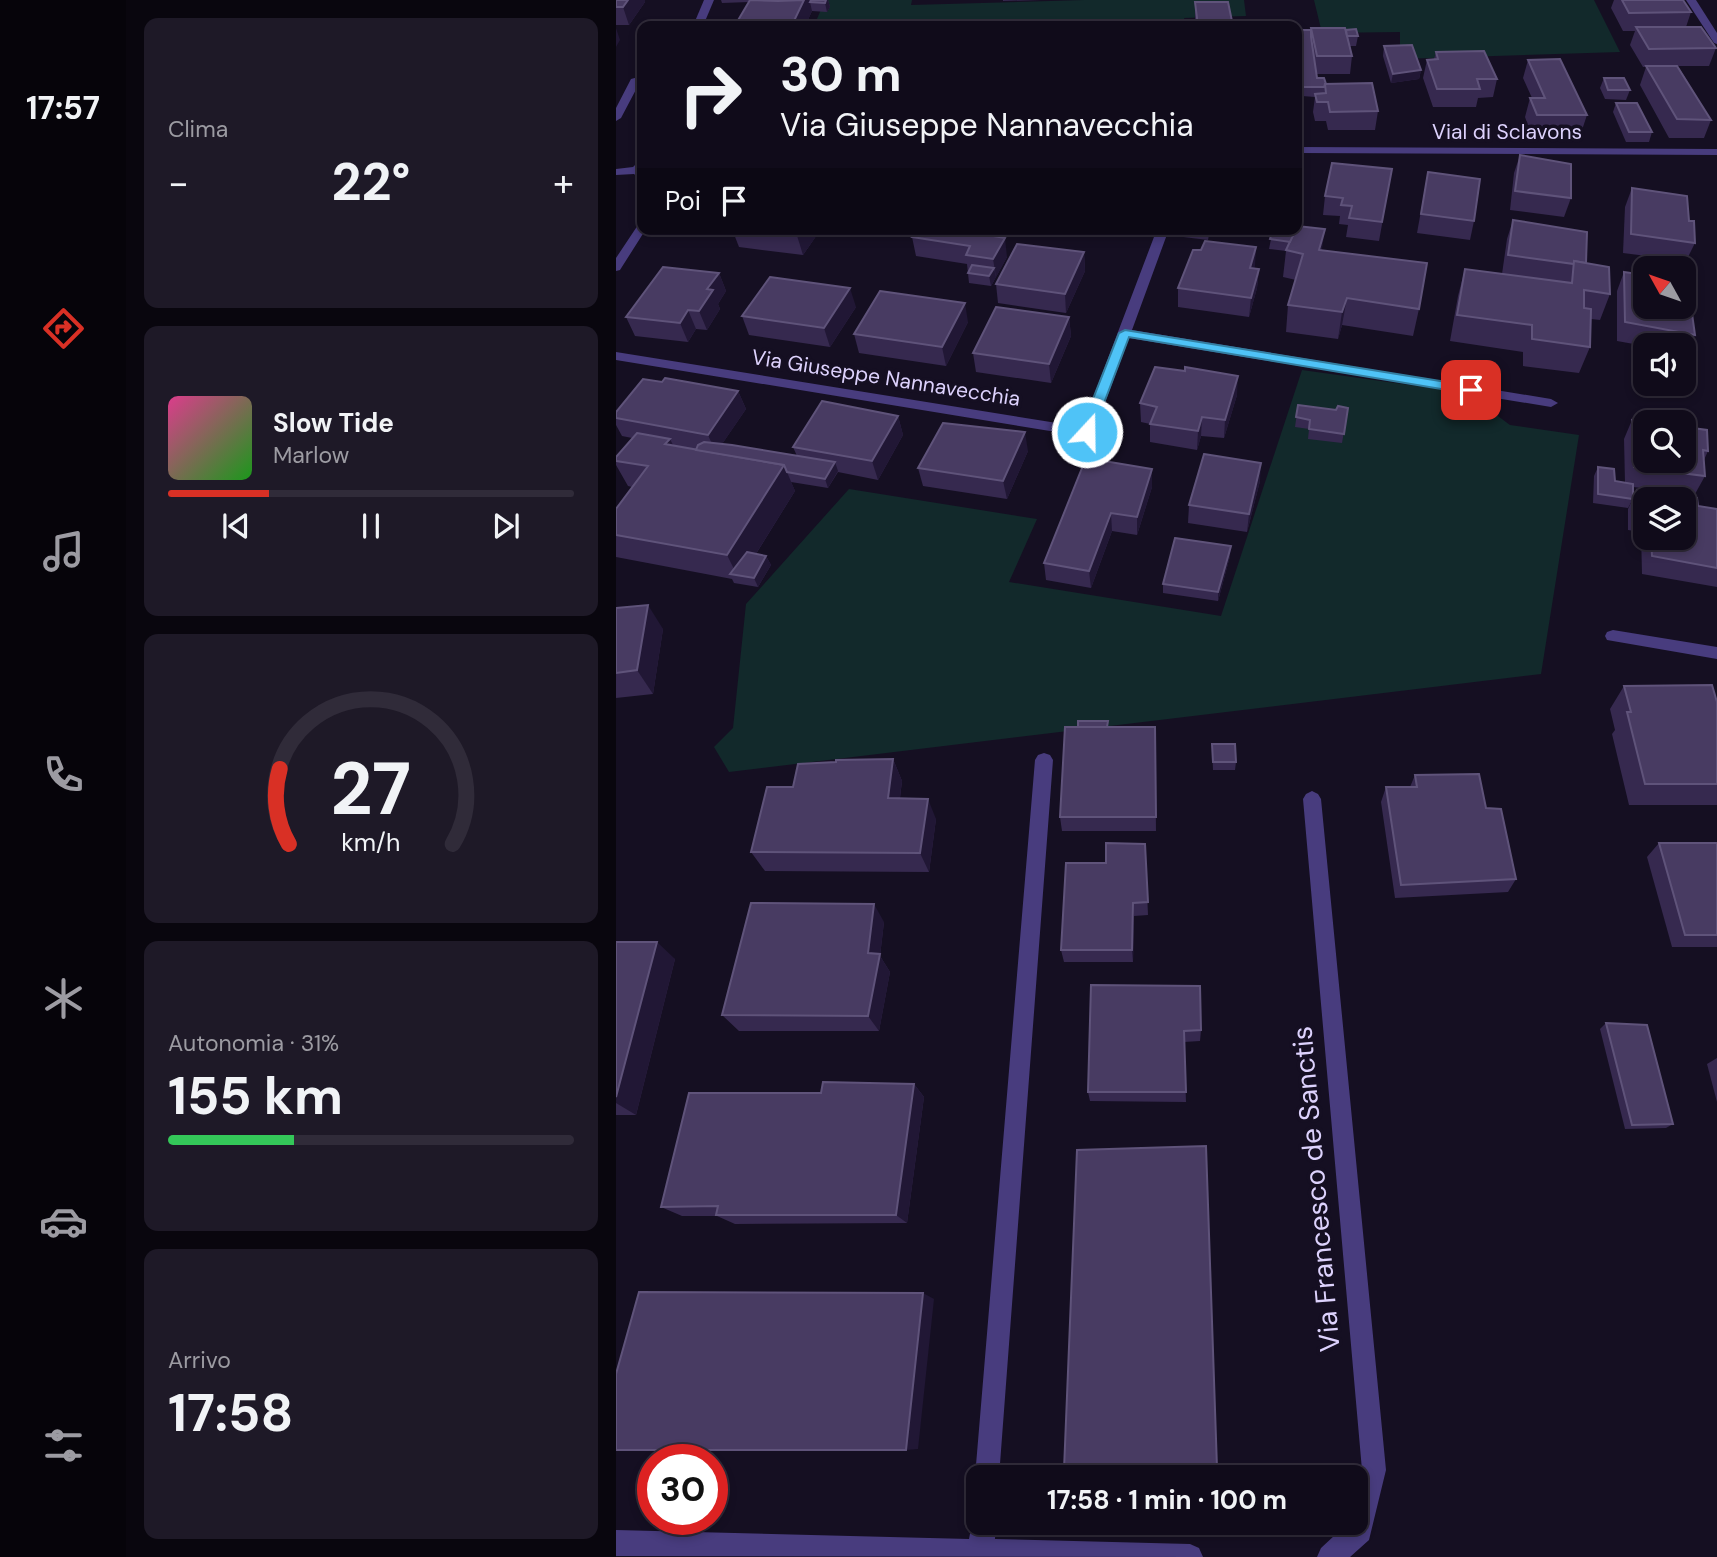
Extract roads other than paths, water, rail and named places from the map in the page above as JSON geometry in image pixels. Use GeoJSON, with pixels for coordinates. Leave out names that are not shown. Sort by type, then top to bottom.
{"type":"FeatureCollection","features":[{"type":"Feature","properties":{"kind":"street"},"geometry":{"type":"LineString","coordinates":[[700,21],[709,0]]}},
{"type":"Feature","properties":{"kind":"street"},"geometry":{"type":"LineString","coordinates":[[1691,0],[1717,41]]}},
{"type":"Feature","properties":{"kind":"street"},"geometry":{"type":"LineString","coordinates":[[616,118],[637,79]]}},
{"type":"Feature","properties":{"kind":"street","name":"Vial di Sclavons"},"geometry":{"type":"LineString","coordinates":[[1302,150],[1717,152]]}},
{"type":"Feature","properties":{"kind":"street"},"geometry":{"type":"LineString","coordinates":[[616,173],[637,170]]}},
{"type":"Feature","properties":{"kind":"street"},"geometry":{"type":"LineString","coordinates":[[616,267],[637,235]]}},
{"type":"Feature","properties":{"kind":"street","name":"Via Giuseppe Nannavecchia"},"geometry":{"type":"LineString","coordinates":[[616,356],[1087,432],[1161,235]]}},
{"type":"Feature","properties":{"kind":"street"},"geometry":{"type":"LineString","coordinates":[[1125,333],[1551,403]]}},
{"type":"Feature","properties":{"kind":"street"},"geometry":{"type":"LineString","coordinates":[[1614,636],[1717,653]]}},
{"type":"Feature","properties":{"kind":"street"},"geometry":{"type":"LineString","coordinates":[[987,1465],[1044,760]]}},
{"type":"Feature","properties":{"kind":"street","name":"Via Francesco de Sanctis"},"geometry":{"type":"LineString","coordinates":[[1311,799],[1374,1470],[1360,1531],[1330,1557]]}},
{"type":"Feature","properties":{"kind":"street"},"geometry":{"type":"LineString","coordinates":[[981,1550],[982,1535]]}},
{"type":"Feature","properties":{"kind":"street"},"geometry":{"type":"LineString","coordinates":[[616,1543],[1190,1557]]}}]}
